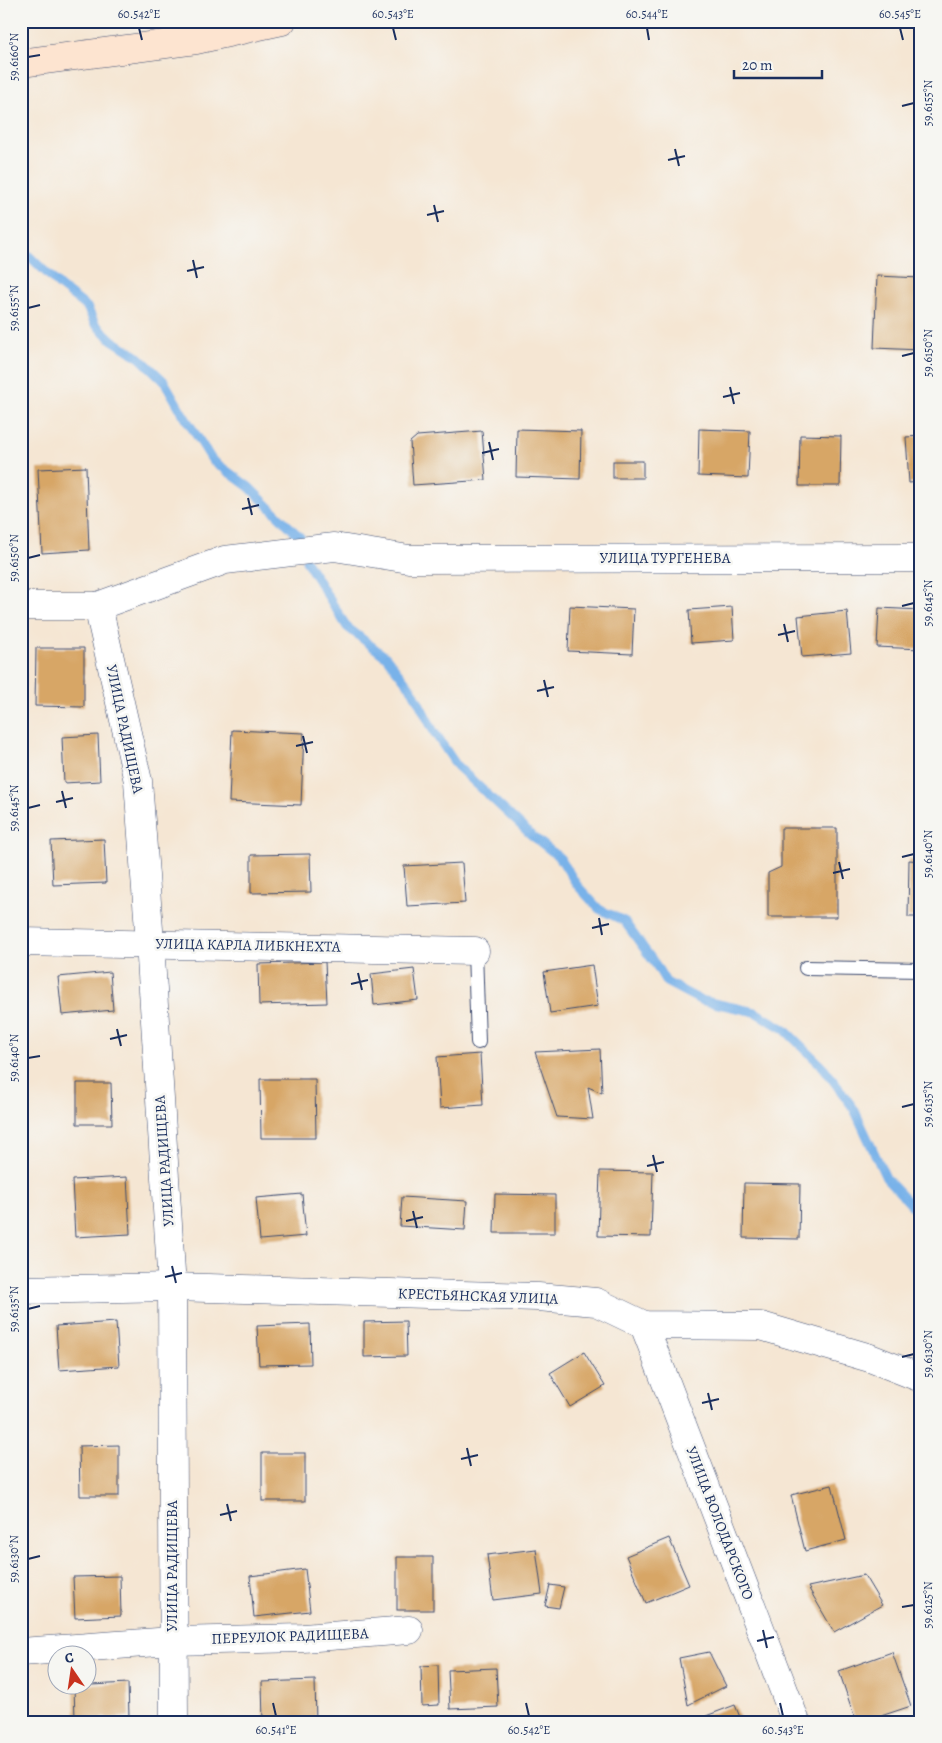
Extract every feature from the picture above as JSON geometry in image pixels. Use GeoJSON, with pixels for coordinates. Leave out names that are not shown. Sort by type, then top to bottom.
{"type":"FeatureCollection","features":[{"type":"Feature","properties":{"kind":"main road"},"geometry":{"type":"LineString","coordinates":[[21,63],[196,40],[282,21]]}},
{"type":"Feature","properties":{"kind":"street","name":"УЛИЦА ТУРГЕНЕВА"},"geometry":{"type":"LineString","coordinates":[[98,606],[225,560],[334,547],[409,558],[921,558]]}},
{"type":"Feature","properties":{"kind":"street"},"geometry":{"type":"LineString","coordinates":[[21,606],[98,606]]}},
{"type":"Feature","properties":{"kind":"street","name":"УЛИЦА РАДИЩЕВА"},"geometry":{"type":"LineString","coordinates":[[98,606],[138,781],[150,943],[172,1288],[172,1641],[174,1722]]}},
{"type":"Feature","properties":{"kind":"street","name":"УЛИЦА КАРЛА ЛИБКНЕХТА"},"geometry":{"type":"LineString","coordinates":[[21,942],[150,943],[475,951]]}},
{"type":"Feature","properties":{"kind":"street","name":"КРЕСТЬЯНСКАЯ УЛИЦА"},"geometry":{"type":"LineString","coordinates":[[21,1290],[172,1288],[538,1297],[596,1302],[644,1324],[761,1326],[870,1358],[921,1378]]}},
{"type":"Feature","properties":{"kind":"street","name":"УЛИЦА ВОЛОДАРСКОГО"},"geometry":{"type":"LineString","coordinates":[[644,1324],[796,1722]]}},
{"type":"Feature","properties":{"kind":"street","name":"ПЕРЕУЛОК РАДИЩЕВА"},"geometry":{"type":"LineString","coordinates":[[21,1652],[172,1641],[303,1638],[408,1630]]}},
{"type":"Feature","properties":{"kind":"lane"},"geometry":{"type":"LineString","coordinates":[[475,951],[478,1042]]}},
{"type":"Feature","properties":{"kind":"lane"},"geometry":{"type":"LineString","coordinates":[[806,968],[921,970]]}},
{"type":"Feature","properties":{"kind":"building"},"geometry":{"type":"Polygon","coordinates":[[[877,276],[921,278],[921,350],[874,348],[877,276]]]}},
{"type":"Feature","properties":{"kind":"building"},"geometry":{"type":"Polygon","coordinates":[[[517,429],[581,431],[580,479],[516,477],[517,429]]]}},
{"type":"Feature","properties":{"kind":"building"},"geometry":{"type":"Polygon","coordinates":[[[699,429],[750,431],[748,478],[698,476],[699,429]]]}},
{"type":"Feature","properties":{"kind":"building"},"geometry":{"type":"Polygon","coordinates":[[[482,431],[486,480],[413,485],[410,442],[417,436],[482,431]]]}},
{"type":"Feature","properties":{"kind":"building"},"geometry":{"type":"Polygon","coordinates":[[[800,435],[841,436],[840,486],[799,486],[800,435]]]}},
{"type":"Feature","properties":{"kind":"building"},"geometry":{"type":"Polygon","coordinates":[[[921,436],[921,482],[909,483],[906,437],[921,436]]]}},
{"type":"Feature","properties":{"kind":"building"},"geometry":{"type":"Polygon","coordinates":[[[613,461],[643,461],[643,478],[613,478],[613,461]]]}},
{"type":"Feature","properties":{"kind":"building"},"geometry":{"type":"Polygon","coordinates":[[[86,467],[89,550],[42,553],[38,469],[86,467]]]}},
{"type":"Feature","properties":{"kind":"building"},"geometry":{"type":"Polygon","coordinates":[[[570,606],[634,609],[632,654],[568,651],[570,606]]]}},
{"type":"Feature","properties":{"kind":"building"},"geometry":{"type":"Polygon","coordinates":[[[732,607],[734,640],[691,643],[689,610],[732,607]]]}},
{"type":"Feature","properties":{"kind":"building"},"geometry":{"type":"Polygon","coordinates":[[[879,608],[921,610],[921,649],[877,647],[879,608]]]}},
{"type":"Feature","properties":{"kind":"building"},"geometry":{"type":"Polygon","coordinates":[[[847,611],[851,653],[802,657],[798,616],[847,611]]]}},
{"type":"Feature","properties":{"kind":"building"},"geometry":{"type":"Polygon","coordinates":[[[36,648],[84,648],[84,707],[35,706],[36,648]]]}},
{"type":"Feature","properties":{"kind":"building"},"geometry":{"type":"Polygon","coordinates":[[[21,672],[26,673],[24,701],[21,701],[21,672]]]}},
{"type":"Feature","properties":{"kind":"building"},"geometry":{"type":"Polygon","coordinates":[[[232,730],[304,733],[301,805],[229,802],[232,730]]]}},
{"type":"Feature","properties":{"kind":"building"},"geometry":{"type":"Polygon","coordinates":[[[98,735],[100,781],[64,783],[62,737],[98,735]]]}},
{"type":"Feature","properties":{"kind":"building"},"geometry":{"type":"Polygon","coordinates":[[[781,828],[837,828],[837,917],[768,917],[768,873],[781,867],[781,828]]]}},
{"type":"Feature","properties":{"kind":"building"},"geometry":{"type":"Polygon","coordinates":[[[104,839],[106,883],[53,885],[51,841],[104,839]]]}},
{"type":"Feature","properties":{"kind":"building"},"geometry":{"type":"Polygon","coordinates":[[[310,854],[311,892],[251,893],[251,855],[310,854]]]}},
{"type":"Feature","properties":{"kind":"building"},"geometry":{"type":"Polygon","coordinates":[[[909,860],[921,861],[921,917],[908,917],[909,860]]]}},
{"type":"Feature","properties":{"kind":"building"},"geometry":{"type":"Polygon","coordinates":[[[462,863],[465,903],[407,906],[404,866],[462,863]]]}},
{"type":"Feature","properties":{"kind":"building"},"geometry":{"type":"Polygon","coordinates":[[[325,962],[327,1003],[259,1005],[258,964],[325,962]]]}},
{"type":"Feature","properties":{"kind":"building"},"geometry":{"type":"Polygon","coordinates":[[[592,965],[598,1006],[550,1013],[544,972],[592,965]]]}},
{"type":"Feature","properties":{"kind":"building"},"geometry":{"type":"Polygon","coordinates":[[[414,969],[418,1000],[374,1005],[371,974],[414,969]]]}},
{"type":"Feature","properties":{"kind":"building"},"geometry":{"type":"Polygon","coordinates":[[[110,972],[113,1010],[62,1015],[58,977],[110,972]]]}},
{"type":"Feature","properties":{"kind":"building"},"geometry":{"type":"Polygon","coordinates":[[[600,1049],[602,1093],[588,1087],[593,1119],[557,1117],[535,1052],[600,1049]]]}},
{"type":"Feature","properties":{"kind":"building"},"geometry":{"type":"Polygon","coordinates":[[[480,1054],[483,1105],[440,1108],[437,1057],[480,1054]]]}},
{"type":"Feature","properties":{"kind":"building"},"geometry":{"type":"Polygon","coordinates":[[[260,1079],[315,1079],[316,1138],[261,1138],[260,1079]]]}},
{"type":"Feature","properties":{"kind":"building"},"geometry":{"type":"Polygon","coordinates":[[[77,1083],[111,1083],[112,1124],[77,1124],[77,1083]]]}},
{"type":"Feature","properties":{"kind":"building"},"geometry":{"type":"Polygon","coordinates":[[[600,1171],[653,1172],[651,1237],[598,1236],[600,1171]]]}},
{"type":"Feature","properties":{"kind":"building"},"geometry":{"type":"Polygon","coordinates":[[[127,1177],[130,1234],[75,1237],[72,1180],[127,1177]]]}},
{"type":"Feature","properties":{"kind":"building"},"geometry":{"type":"Polygon","coordinates":[[[744,1183],[800,1184],[799,1239],[743,1238],[744,1183]]]}},
{"type":"Feature","properties":{"kind":"building"},"geometry":{"type":"Polygon","coordinates":[[[302,1194],[306,1236],[260,1240],[256,1198],[302,1194]]]}},
{"type":"Feature","properties":{"kind":"building"},"geometry":{"type":"Polygon","coordinates":[[[495,1194],[555,1195],[555,1233],[494,1233],[495,1194]]]}},
{"type":"Feature","properties":{"kind":"building"},"geometry":{"type":"Polygon","coordinates":[[[402,1197],[467,1201],[465,1230],[400,1226],[402,1197]]]}},
{"type":"Feature","properties":{"kind":"building"},"geometry":{"type":"Polygon","coordinates":[[[406,1321],[407,1356],[364,1357],[364,1322],[406,1321]]]}},
{"type":"Feature","properties":{"kind":"building"},"geometry":{"type":"Polygon","coordinates":[[[116,1322],[119,1366],[59,1370],[56,1326],[116,1322]]]}},
{"type":"Feature","properties":{"kind":"building"},"geometry":{"type":"Polygon","coordinates":[[[310,1324],[311,1364],[259,1365],[257,1326],[310,1324]]]}},
{"type":"Feature","properties":{"kind":"building"},"geometry":{"type":"Polygon","coordinates":[[[584,1352],[605,1386],[570,1407],[550,1373],[584,1352]]]}},
{"type":"Feature","properties":{"kind":"building"},"geometry":{"type":"Polygon","coordinates":[[[119,1445],[119,1496],[80,1496],[79,1446],[119,1445]]]}},
{"type":"Feature","properties":{"kind":"building"},"geometry":{"type":"Polygon","coordinates":[[[262,1453],[305,1453],[305,1501],[262,1501],[262,1453]]]}},
{"type":"Feature","properties":{"kind":"building"},"geometry":{"type":"Polygon","coordinates":[[[832,1485],[846,1540],[805,1551],[791,1495],[832,1485]]]}},
{"type":"Feature","properties":{"kind":"building"},"geometry":{"type":"Polygon","coordinates":[[[669,1538],[689,1585],[646,1603],[626,1556],[669,1538]]]}},
{"type":"Feature","properties":{"kind":"building"},"geometry":{"type":"Polygon","coordinates":[[[536,1549],[542,1594],[493,1600],[487,1555],[536,1549]]]}},
{"type":"Feature","properties":{"kind":"building"},"geometry":{"type":"Polygon","coordinates":[[[397,1557],[433,1557],[433,1610],[397,1610],[397,1557]]]}},
{"type":"Feature","properties":{"kind":"building"},"geometry":{"type":"Polygon","coordinates":[[[305,1569],[310,1611],[254,1617],[250,1576],[305,1569]]]}},
{"type":"Feature","properties":{"kind":"building"},"geometry":{"type":"Polygon","coordinates":[[[864,1575],[882,1605],[834,1632],[808,1587],[864,1575]]]}},
{"type":"Feature","properties":{"kind":"building"},"geometry":{"type":"Polygon","coordinates":[[[120,1576],[121,1616],[75,1618],[73,1577],[120,1576]]]}},
{"type":"Feature","properties":{"kind":"building"},"geometry":{"type":"Polygon","coordinates":[[[550,1585],[564,1587],[559,1608],[545,1606],[550,1585]]]}},
{"type":"Feature","properties":{"kind":"building"},"geometry":{"type":"Polygon","coordinates":[[[709,1652],[726,1686],[688,1705],[679,1658],[709,1652]]]}},
{"type":"Feature","properties":{"kind":"building"},"geometry":{"type":"Polygon","coordinates":[[[892,1652],[911,1706],[863,1722],[856,1722],[839,1671],[892,1652]]]}},
{"type":"Feature","properties":{"kind":"building"},"geometry":{"type":"Polygon","coordinates":[[[438,1665],[439,1705],[422,1706],[421,1666],[438,1665]]]}},
{"type":"Feature","properties":{"kind":"building"},"geometry":{"type":"Polygon","coordinates":[[[496,1668],[498,1707],[450,1709],[448,1670],[496,1668]]]}},
{"type":"Feature","properties":{"kind":"building"},"geometry":{"type":"Polygon","coordinates":[[[315,1680],[316,1722],[263,1722],[262,1682],[315,1680]]]}},
{"type":"Feature","properties":{"kind":"building"},"geometry":{"type":"Polygon","coordinates":[[[128,1683],[129,1717],[75,1719],[74,1696],[98,1696],[98,1685],[128,1683]]]}},
{"type":"Feature","properties":{"kind":"building"},"geometry":{"type":"Polygon","coordinates":[[[735,1705],[742,1722],[708,1722],[706,1716],[735,1705]]]}},
{"type":"Feature","properties":{"kind":"waterway"},"geometry":{"type":"LineString","coordinates":[[21,248],[60,286],[87,307],[95,324],[112,340],[140,358],[164,381],[212,460],[249,487],[301,538]]}},
{"type":"Feature","properties":{"kind":"waterway"},"geometry":{"type":"LineString","coordinates":[[306,561],[347,627],[386,657],[413,691],[434,732],[457,766],[530,834],[560,858],[577,885],[599,909],[624,921],[666,982],[700,1000],[755,1012],[784,1029],[824,1068],[854,1109],[886,1178],[921,1213]]}}]}
